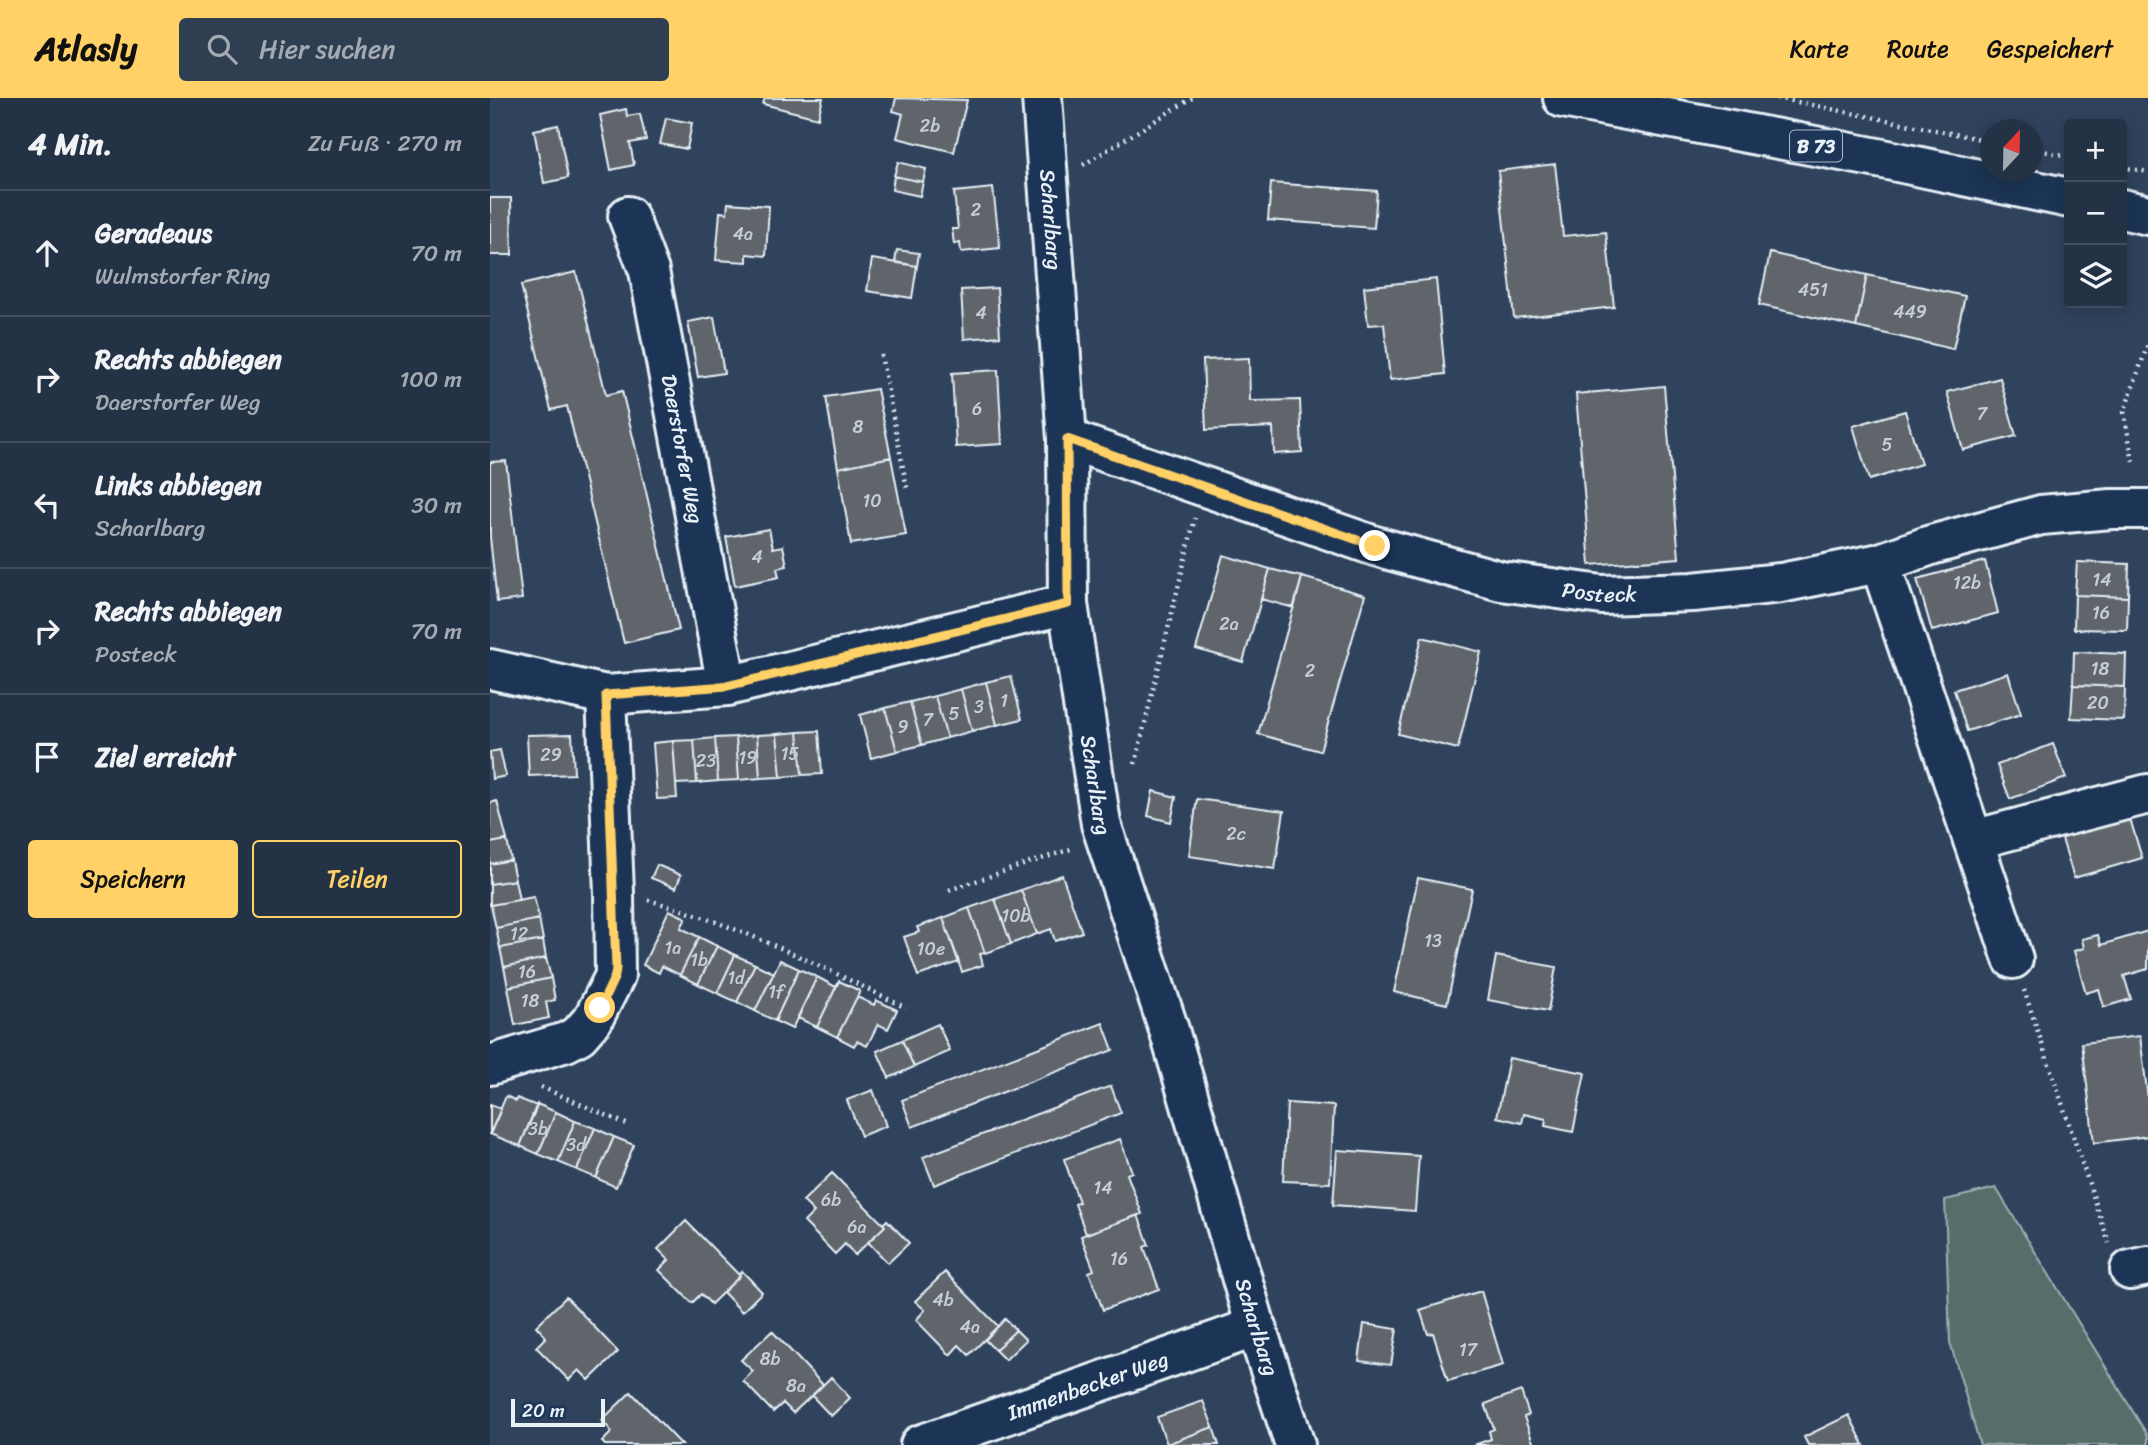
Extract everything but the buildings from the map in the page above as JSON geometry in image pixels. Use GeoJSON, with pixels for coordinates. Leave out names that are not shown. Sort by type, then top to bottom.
{"type":"FeatureCollection","features":[{"type":"Feature","properties":{"kind":"street","name":"Scharlbarg"},"geometry":{"type":"LineString","coordinates":[[1042,98],[1067,439],[1068,604],[1101,824],[1169,1030],[1256,1327],[1295,1445]]}},
{"type":"Feature","properties":{"kind":"street","name":"B 73"},"geometry":{"type":"LineString","coordinates":[[1563,98],[1883,159],[2064,197]]}},
{"type":"Feature","properties":{"kind":"street"},"geometry":{"type":"LineString","coordinates":[[2127,210],[2148,215]]}},
{"type":"Feature","properties":{"kind":"street","name":"Daerstorfer Weg"},"geometry":{"type":"LineString","coordinates":[[628,216],[649,271],[727,686]]}},
{"type":"Feature","properties":{"kind":"street","name":"Posteck"},"geometry":{"type":"LineString","coordinates":[[1067,439],[1375,546],[1502,582],[1602,595],[1693,592],[1781,583],[1880,563],[1931,545],[2040,515],[2148,509]]}},
{"type":"Feature","properties":{"kind":"street"},"geometry":{"type":"LineString","coordinates":[[1880,563],[2013,959]]}},
{"type":"Feature","properties":{"kind":"street"},"geometry":{"type":"LineString","coordinates":[[490,669],[606,695],[727,686],[1068,604]]}},
{"type":"Feature","properties":{"kind":"street"},"geometry":{"type":"LineString","coordinates":[[490,1065],[566,1042],[579,1035],[593,1019],[615,976],[606,695]]}},
{"type":"Feature","properties":{"kind":"street"},"geometry":{"type":"LineString","coordinates":[[1973,840],[2148,794]]}},
{"type":"Feature","properties":{"kind":"street","name":"Immenbecker Weg"},"geometry":{"type":"LineString","coordinates":[[920,1445],[1256,1327]]}},
{"type":"Feature","properties":{"kind":"path"},"geometry":{"type":"LineString","coordinates":[[1049,186],[1192,98]]}},
{"type":"Feature","properties":{"kind":"path"},"geometry":{"type":"LineString","coordinates":[[1777,98],[1980,139]]}},
{"type":"Feature","properties":{"kind":"path"},"geometry":{"type":"LineString","coordinates":[[2043,151],[2064,155]]}},
{"type":"Feature","properties":{"kind":"path"},"geometry":{"type":"LineString","coordinates":[[2127,168],[2148,172]]}},
{"type":"Feature","properties":{"kind":"path"},"geometry":{"type":"LineString","coordinates":[[2133,462],[2124,412],[2148,344]]}},
{"type":"Feature","properties":{"kind":"path"},"geometry":{"type":"LineString","coordinates":[[881,355],[907,488]]}},
{"type":"Feature","properties":{"kind":"path"},"geometry":{"type":"LineString","coordinates":[[1135,764],[1203,486]]}},
{"type":"Feature","properties":{"kind":"path"},"geometry":{"type":"LineString","coordinates":[[948,890],[1106,838]]}},
{"type":"Feature","properties":{"kind":"path"},"geometry":{"type":"LineString","coordinates":[[614,893],[631,895],[686,911],[792,952],[906,1008]]}},
{"type":"Feature","properties":{"kind":"path"},"geometry":{"type":"LineString","coordinates":[[2013,959],[2107,1240],[2139,1268]]}},
{"type":"Feature","properties":{"kind":"path"},"geometry":{"type":"LineString","coordinates":[[490,1065],[631,1126]]}},
{"type":"Feature","properties":{"kind":"green space"},"geometry":{"type":"Polygon","coordinates":[[[1996,1188],[2148,1436],[2148,1445],[1980,1445],[1950,1342],[1945,1200],[1996,1188]]]}},
{"type":"Feature","properties":{"kind":"route"},"geometry":{"type":"LineString","coordinates":[[600,1008],[616,968],[606,695],[727,686],[1068,604],[1067,439],[1375,546]]}}]}
